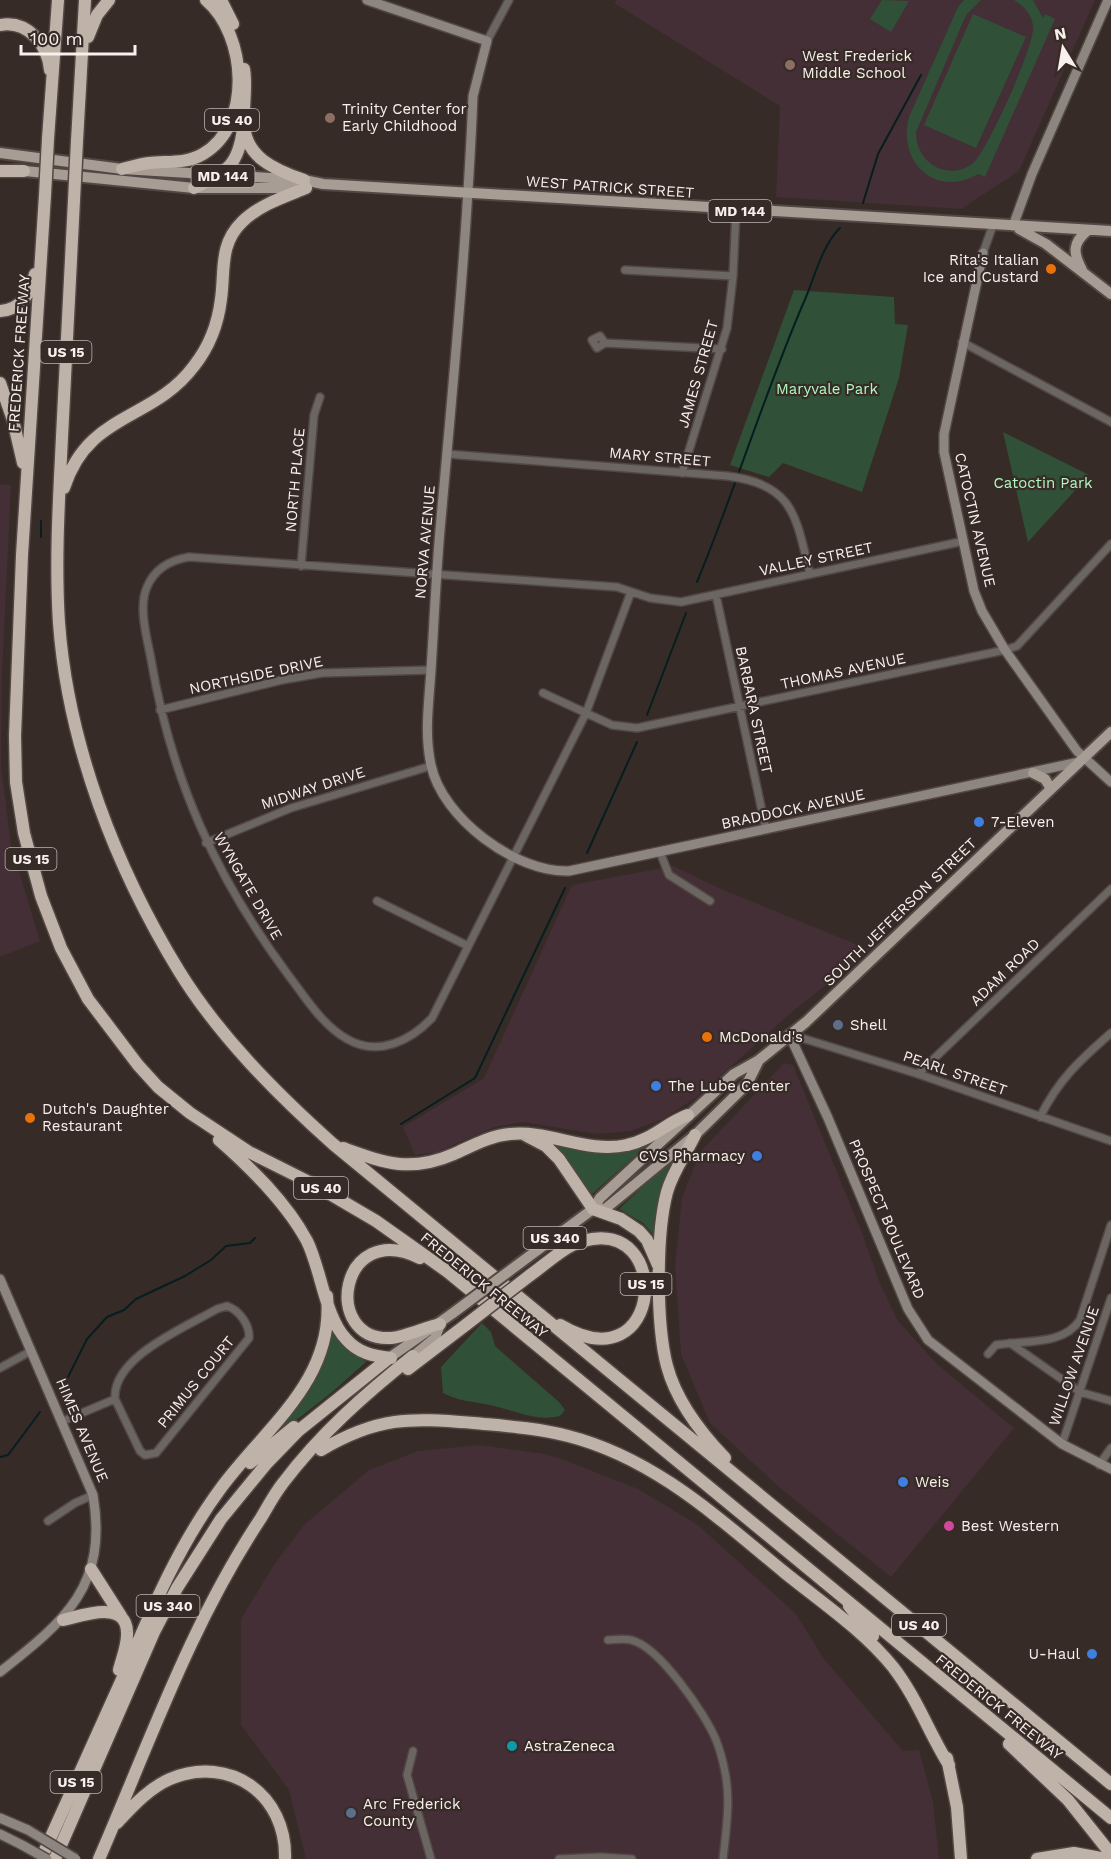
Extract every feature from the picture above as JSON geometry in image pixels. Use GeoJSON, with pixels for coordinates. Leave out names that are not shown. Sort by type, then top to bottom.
{"type":"FeatureCollection","features":[{"type":"Feature","properties":{"kind":"highway","name":"FREDERICK FREEWAY"},"geometry":{"type":"LineString","coordinates":[[58,0],[22,555],[15,736],[16,782],[24,833],[41,896],[61,948],[88,999],[138,1065],[189,1113],[249,1152],[313,1184],[376,1221],[448,1272],[1111,1818]]}},
{"type":"Feature","properties":{"kind":"highway","name":"FREDERICK FREEWAY"},"geometry":{"type":"LineString","coordinates":[[86,0],[59,504],[59,623],[74,718],[112,839],[134,888],[180,972],[200,1001],[289,1103],[333,1144],[1111,1784]]}},
{"type":"Feature","properties":{"kind":"highway"},"geometry":{"type":"LineString","coordinates":[[80,89],[88,33],[97,15],[109,0]]}},
{"type":"Feature","properties":{"kind":"highway","name":"US 40"},"geometry":{"type":"LineString","coordinates":[[122,169],[148,163],[192,159],[211,149],[231,123],[237,101],[236,61],[228,30],[220,16],[206,0]]}},
{"type":"Feature","properties":{"kind":"highway"},"geometry":{"type":"LineString","coordinates":[[194,188],[226,172],[241,143],[246,87],[243,63],[235,27],[221,0]]}},
{"type":"Feature","properties":{"kind":"highway"},"geometry":{"type":"LineString","coordinates":[[0,25],[24,28],[41,42],[50,63],[52,93]]}},
{"type":"Feature","properties":{"kind":"highway"},"geometry":{"type":"LineString","coordinates":[[243,124],[253,149],[262,161],[305,184]]}},
{"type":"Feature","properties":{"kind":"highway"},"geometry":{"type":"LineString","coordinates":[[0,170],[24,171]]}},
{"type":"Feature","properties":{"kind":"highway"},"geometry":{"type":"LineString","coordinates":[[59,504],[68,476],[94,438],[119,419],[141,410],[165,395],[185,377],[201,355],[218,316],[226,246],[237,227],[263,207],[305,184]]}},
{"type":"Feature","properties":{"kind":"highway"},"geometry":{"type":"LineString","coordinates":[[0,311],[17,307],[24,301],[29,294],[40,256]]}},
{"type":"Feature","properties":{"kind":"highway"},"geometry":{"type":"LineString","coordinates":[[0,383],[14,420],[22,461],[22,555]]}},
{"type":"Feature","properties":{"kind":"highway","name":"US 15"},"geometry":{"type":"LineString","coordinates":[[41,1859],[182,1546],[221,1488],[309,1379],[320,1358],[325,1340],[327,1296],[306,1239],[280,1203],[233,1152],[189,1113]]}},
{"type":"Feature","properties":{"kind":"highway"},"geometry":{"type":"LineString","coordinates":[[333,1144],[375,1161],[410,1165],[438,1160],[486,1139],[520,1133],[540,1133],[594,1147],[617,1147],[648,1139],[676,1120],[688,1115]]}},
{"type":"Feature","properties":{"kind":"highway"},"geometry":{"type":"LineString","coordinates":[[520,1133],[546,1146],[559,1159],[593,1209],[621,1219],[639,1231],[647,1240],[659,1269]]}},
{"type":"Feature","properties":{"kind":"highway"},"geometry":{"type":"LineString","coordinates":[[695,1135],[673,1175],[667,1191],[662,1222],[659,1269],[664,1354],[674,1384],[700,1429],[762,1496]]}},
{"type":"Feature","properties":{"kind":"highway","name":"US 15"},"geometry":{"type":"LineString","coordinates":[[99,1859],[144,1748],[214,1595],[274,1498],[387,1386],[575,1243],[602,1239],[619,1244],[633,1254],[642,1268],[647,1285],[645,1302],[637,1318],[625,1330],[609,1337],[592,1339],[575,1334],[535,1312]]}},
{"type":"Feature","properties":{"kind":"highway"},"geometry":{"type":"LineString","coordinates":[[440,1324],[390,1338],[372,1334],[357,1323],[351,1315],[347,1287],[360,1262],[385,1250],[404,1252],[448,1272]]}},
{"type":"Feature","properties":{"kind":"highway"},"geometry":{"type":"LineString","coordinates":[[327,1296],[340,1332],[346,1340],[368,1355],[389,1358],[413,1356]]}},
{"type":"Feature","properties":{"kind":"highway"},"geometry":{"type":"LineString","coordinates":[[274,1498],[281,1485],[323,1436],[376,1385],[413,1356]]}},
{"type":"Feature","properties":{"kind":"highway","name":"US 340"},"geometry":{"type":"LineString","coordinates":[[55,1859],[154,1632],[177,1588],[221,1520],[267,1463],[298,1431],[389,1358]]}},
{"type":"Feature","properties":{"kind":"highway"},"geometry":{"type":"LineString","coordinates":[[221,1488],[286,1433],[343,1394]]}},
{"type":"Feature","properties":{"kind":"highway"},"geometry":{"type":"LineString","coordinates":[[321,1450],[351,1434],[375,1425],[398,1420],[425,1419],[538,1430],[567,1436],[625,1456],[682,1490],[874,1646],[907,1687],[949,1765]]}},
{"type":"Feature","properties":{"kind":"highway"},"geometry":{"type":"LineString","coordinates":[[91,1569],[128,1631],[110,1705]]}},
{"type":"Feature","properties":{"kind":"highway"},"geometry":{"type":"LineString","coordinates":[[844,1597],[856,1618],[897,1662],[913,1685],[939,1736],[949,1765],[958,1818],[961,1859]]}},
{"type":"Feature","properties":{"kind":"highway"},"geometry":{"type":"LineString","coordinates":[[63,1620],[106,1611],[116,1614],[124,1621]]}},
{"type":"Feature","properties":{"kind":"highway","name":"US 40"},"geometry":{"type":"LineString","coordinates":[[907,1650],[1068,1800],[1111,1854]]}},
{"type":"Feature","properties":{"kind":"highway","name":"US 40"},"geometry":{"type":"LineString","coordinates":[[1076,1755],[1111,1779]]}},
{"type":"Feature","properties":{"kind":"highway"},"geometry":{"type":"LineString","coordinates":[[112,1828],[138,1801],[169,1779],[204,1771],[225,1774],[245,1781],[260,1791],[272,1804],[283,1836],[285,1859]]}},
{"type":"Feature","properties":{"kind":"highway"},"geometry":{"type":"LineString","coordinates":[[1037,1859],[1064,1853],[1101,1857]]}},
{"type":"Feature","properties":{"kind":"main road","name":"WEST PATRICK STREET"},"geometry":{"type":"LineString","coordinates":[[0,153],[122,169],[305,184]]}},
{"type":"Feature","properties":{"kind":"main road","name":"WEST PATRICK STREET"},"geometry":{"type":"LineString","coordinates":[[24,171],[194,188],[322,184],[1111,231]]}},
{"type":"Feature","properties":{"kind":"main road","name":"MD 144"},"geometry":{"type":"LineString","coordinates":[[1013,226],[1037,237],[1111,294]]}},
{"type":"Feature","properties":{"kind":"main road"},"geometry":{"type":"LineString","coordinates":[[1084,274],[1074,249],[1078,238],[1088,230]]}},
{"type":"Feature","properties":{"kind":"main road","name":"SOUTH JEFFERSON STREET"},"geometry":{"type":"LineString","coordinates":[[413,1356],[435,1338],[440,1324],[453,1313],[593,1209],[600,1198],[734,1074],[759,1060],[806,1022],[1111,732]]}},
{"type":"Feature","properties":{"kind":"main road"},"geometry":{"type":"LineString","coordinates":[[1033,774],[1045,779],[1051,789]]}},
{"type":"Feature","properties":{"kind":"main road","name":"SOUTH JEFFERSON STREET"},"geometry":{"type":"LineString","coordinates":[[593,1209],[605,1209],[695,1135],[747,1084],[759,1060]]}},
{"type":"Feature","properties":{"kind":"main road","name":"US 340"},"geometry":{"type":"LineString","coordinates":[[389,1358],[440,1324]]}},
{"type":"Feature","properties":{"kind":"street"},"geometry":{"type":"LineString","coordinates":[[367,0],[487,41],[509,0]]}},
{"type":"Feature","properties":{"kind":"street"},"geometry":{"type":"LineString","coordinates":[[1013,226],[1032,174],[1108,0]]}},
{"type":"Feature","properties":{"kind":"street","name":"NORVA AVENUE"},"geometry":{"type":"LineString","coordinates":[[487,41],[473,96],[468,193],[436,574],[427,735],[431,766],[442,791],[463,821],[481,837],[514,857]]}},
{"type":"Feature","properties":{"kind":"street","name":"JAMES STREET"},"geometry":{"type":"LineString","coordinates":[[682,473],[722,349],[733,276],[736,210]]}},
{"type":"Feature","properties":{"kind":"street","name":"CATOCTIN AVENUE"},"geometry":{"type":"LineString","coordinates":[[993,225],[962,342],[943,443],[978,601],[1005,650],[1082,760],[1111,782]]}},
{"type":"Feature","properties":{"kind":"street"},"geometry":{"type":"LineString","coordinates":[[625,270],[733,276]]}},
{"type":"Feature","properties":{"kind":"street"},"geometry":{"type":"LineString","coordinates":[[962,342],[1111,422]]}},
{"type":"Feature","properties":{"kind":"street"},"geometry":{"type":"LineString","coordinates":[[604,344],[722,349]]}},
{"type":"Feature","properties":{"kind":"street","name":"NORTH PLACE"},"geometry":{"type":"LineString","coordinates":[[301,566],[314,415],[321,397]]}},
{"type":"Feature","properties":{"kind":"street","name":"MARY STREET"},"geometry":{"type":"LineString","coordinates":[[447,454],[743,478],[761,484],[782,497],[796,516],[810,574]]}},
{"type":"Feature","properties":{"kind":"street","name":"VALLEY STREET"},"geometry":{"type":"LineString","coordinates":[[674,602],[964,541]]}},
{"type":"Feature","properties":{"kind":"street","name":"THOMAS AVENUE"},"geometry":{"type":"LineString","coordinates":[[543,693],[612,725],[637,728],[1005,650],[1017,646],[1111,544]]}},
{"type":"Feature","properties":{"kind":"street","name":"WYNGATE DRIVE"},"geometry":{"type":"LineString","coordinates":[[631,592],[586,713],[432,1018],[412,1037],[386,1046],[347,1040],[308,1001],[255,930],[206,843],[171,753],[160,710],[144,609],[147,587],[159,570],[166,563],[189,557],[617,587],[674,602]]}},
{"type":"Feature","properties":{"kind":"street","name":"BARBARA STREET"},"geometry":{"type":"LineString","coordinates":[[716,595],[766,830]]}},
{"type":"Feature","properties":{"kind":"street","name":"NORTHSIDE DRIVE"},"geometry":{"type":"LineString","coordinates":[[160,710],[282,680],[322,673],[431,670]]}},
{"type":"Feature","properties":{"kind":"street","name":"BRADDOCK AVENUE"},"geometry":{"type":"LineString","coordinates":[[514,857],[545,870],[560,872],[1033,774],[1082,760]]}},
{"type":"Feature","properties":{"kind":"street","name":"MIDWAY DRIVE"},"geometry":{"type":"LineString","coordinates":[[206,843],[291,808],[431,766]]}},
{"type":"Feature","properties":{"kind":"street"},"geometry":{"type":"LineString","coordinates":[[660,852],[669,875],[710,901]]}},
{"type":"Feature","properties":{"kind":"street","name":"ADAM ROAD"},"geometry":{"type":"LineString","coordinates":[[918,1074],[1111,890]]}},
{"type":"Feature","properties":{"kind":"street"},"geometry":{"type":"LineString","coordinates":[[377,901],[468,946]]}},
{"type":"Feature","properties":{"kind":"street"},"geometry":{"type":"LineString","coordinates":[[1041,1117],[1053,1090],[1072,1067],[1111,1033]]}},
{"type":"Feature","properties":{"kind":"street","name":"PEARL STREET"},"geometry":{"type":"LineString","coordinates":[[789,1034],[918,1074],[1111,1141]]}},
{"type":"Feature","properties":{"kind":"street","name":"PROSPECT BOULEVARD"},"geometry":{"type":"LineString","coordinates":[[789,1034],[828,1118],[908,1309],[928,1340],[1062,1444],[1099,1465],[1111,1469]]}},
{"type":"Feature","properties":{"kind":"street"},"geometry":{"type":"LineString","coordinates":[[988,1354],[996,1345],[1047,1340],[1074,1330],[1080,1320],[1111,1225]]}},
{"type":"Feature","properties":{"kind":"street","name":"HIMES AVENUE"},"geometry":{"type":"LineString","coordinates":[[0,1279],[93,1494],[97,1528],[91,1569],[80,1595],[63,1620],[0,1672]]}},
{"type":"Feature","properties":{"kind":"street","name":"WILLOW AVENUE"},"geometry":{"type":"LineString","coordinates":[[1062,1444],[1111,1298]]}},
{"type":"Feature","properties":{"kind":"street","name":"PRIMUS COURT"},"geometry":{"type":"LineString","coordinates":[[227,1306],[239,1313],[250,1332],[249,1338],[156,1453],[145,1455],[140,1451],[116,1400],[115,1390],[118,1382],[141,1353],[217,1309],[227,1306]]}},
{"type":"Feature","properties":{"kind":"street"},"geometry":{"type":"LineString","coordinates":[[1010,1343],[1080,1392],[1111,1401]]}},
{"type":"Feature","properties":{"kind":"street"},"geometry":{"type":"LineString","coordinates":[[0,1368],[31,1351]]}},
{"type":"Feature","properties":{"kind":"street"},"geometry":{"type":"LineString","coordinates":[[63,1421],[116,1400]]}},
{"type":"Feature","properties":{"kind":"street"},"geometry":{"type":"LineString","coordinates":[[1099,1465],[1111,1448]]}},
{"type":"Feature","properties":{"kind":"street"},"geometry":{"type":"LineString","coordinates":[[48,1521],[93,1494]]}},
{"type":"Feature","properties":{"kind":"street"},"geometry":{"type":"LineString","coordinates":[[608,1640],[632,1640],[648,1650],[686,1692],[705,1718],[717,1741],[725,1772],[728,1803],[723,1859]]}},
{"type":"Feature","properties":{"kind":"street"},"geometry":{"type":"LineString","coordinates":[[412,1751],[407,1774],[430,1859]]}},
{"type":"Feature","properties":{"kind":"street"},"geometry":{"type":"LineString","coordinates":[[0,1818],[28,1830],[76,1859]]}},
{"type":"Feature","properties":{"kind":"street"},"geometry":{"type":"LineString","coordinates":[[0,1834],[47,1859]]}},
{"type":"Feature","properties":{"kind":"street"},"geometry":{"type":"LineString","coordinates":[[559,1859],[632,1859]]}},
{"type":"Feature","properties":{"kind":"shaded area"},"geometry":{"type":"Polygon","coordinates":[[[617,0],[1095,0],[1019,171],[961,209],[776,197],[780,106],[614,3],[617,0]]]}},
{"type":"Feature","properties":{"kind":"shaded area"},"geometry":{"type":"Polygon","coordinates":[[[0,484],[11,485],[2,675],[1,766],[11,845],[40,941],[0,957],[0,484]]]}},
{"type":"Feature","properties":{"kind":"shaded area"},"geometry":{"type":"Polygon","coordinates":[[[673,866],[721,889],[870,950],[793,1011],[698,1096],[665,1118],[631,1131],[597,1134],[523,1122],[494,1127],[437,1152],[415,1155],[403,1127],[484,1078],[572,885],[673,866]]]}},
{"type":"Feature","properties":{"kind":"shaded area"},"geometry":{"type":"Polygon","coordinates":[[[784,1063],[793,1065],[862,1233],[879,1281],[898,1321],[936,1363],[1014,1428],[891,1577],[780,1488],[710,1423],[681,1354],[675,1265],[682,1198],[700,1152],[784,1063]]]}},
{"type":"Feature","properties":{"kind":"shaded area"},"geometry":{"type":"Polygon","coordinates":[[[480,1445],[545,1454],[567,1461],[638,1489],[698,1525],[796,1614],[824,1659],[903,1751],[919,1750],[933,1802],[939,1859],[306,1859],[289,1790],[241,1725],[241,1619],[275,1563],[305,1524],[369,1470],[418,1451],[480,1445]]]}},
{"type":"Feature","properties":{"kind":"green space"},"geometry":{"type":"Polygon","coordinates":[[[882,0],[909,1],[891,32],[870,19],[882,0]]]}},
{"type":"Feature","properties":{"kind":"green space"},"geometry":{"type":"Polygon","coordinates":[[[964,0],[981,0],[966,15],[916,132],[921,152],[927,160],[944,170],[963,169],[980,155],[1019,73],[1032,35],[1033,25],[1026,10],[1014,0],[1033,0],[1043,18],[1045,14],[1055,19],[985,177],[978,174],[962,181],[947,182],[934,179],[914,161],[907,133],[909,117],[958,7],[964,0]]]}},
{"type":"Feature","properties":{"kind":"green space"},"geometry":{"type":"Polygon","coordinates":[[[973,14],[1026,37],[976,148],[924,125],[973,14]]]}},
{"type":"Feature","properties":{"kind":"green space","name":"Maryvale Park"},"geometry":{"type":"Polygon","coordinates":[[[794,290],[894,297],[895,324],[908,325],[899,378],[862,492],[783,463],[769,477],[730,465],[794,290]]]}},
{"type":"Feature","properties":{"kind":"green space","name":"Catoctin Park"},"geometry":{"type":"Polygon","coordinates":[[[1003,432],[1089,475],[1028,542],[1003,432]]]}},
{"type":"Feature","properties":{"kind":"green space"},"geometry":{"type":"Polygon","coordinates":[[[542,1137],[567,1145],[652,1141],[592,1194],[557,1149],[542,1137]]]}},
{"type":"Feature","properties":{"kind":"green space"},"geometry":{"type":"Polygon","coordinates":[[[676,1156],[656,1238],[643,1223],[619,1209],[676,1156]]]}},
{"type":"Feature","properties":{"kind":"green space"},"geometry":{"type":"Polygon","coordinates":[[[482,1323],[491,1332],[495,1346],[559,1402],[565,1410],[560,1416],[542,1418],[461,1400],[443,1393],[441,1367],[482,1323]]]}},
{"type":"Feature","properties":{"kind":"green space"},"geometry":{"type":"Polygon","coordinates":[[[331,1327],[345,1346],[366,1362],[331,1393],[254,1453],[281,1422],[331,1327]]]}},
{"type":"Feature","properties":{"kind":"waterway"},"geometry":{"type":"LineString","coordinates":[[863,203],[878,154],[921,75]]}},
{"type":"Feature","properties":{"kind":"waterway"},"geometry":{"type":"LineString","coordinates":[[697,582],[820,260],[829,242],[840,228]]}},
{"type":"Feature","properties":{"kind":"waterway"},"geometry":{"type":"LineString","coordinates":[[41,521],[41,537]]}},
{"type":"Feature","properties":{"kind":"waterway"},"geometry":{"type":"LineString","coordinates":[[647,715],[686,613]]}},
{"type":"Feature","properties":{"kind":"waterway"},"geometry":{"type":"LineString","coordinates":[[587,853],[637,742]]}},
{"type":"Feature","properties":{"kind":"waterway"},"geometry":{"type":"LineString","coordinates":[[401,1124],[475,1078],[565,888]]}},
{"type":"Feature","properties":{"kind":"waterway"},"geometry":{"type":"LineString","coordinates":[[66,1381],[87,1339],[107,1317],[124,1310],[136,1299],[185,1276],[211,1260],[226,1246],[250,1243],[255,1238]]}},
{"type":"Feature","properties":{"kind":"waterway"},"geometry":{"type":"LineString","coordinates":[[0,1457],[8,1455],[40,1412]]}},
{"type":"Feature","properties":{"kind":"place","name":"West Frederick Middle School"},"geometry":{"type":"Point","coordinates":[790,65]}},
{"type":"Feature","properties":{"kind":"place","name":"Trinity Center for Early Childhood"},"geometry":{"type":"Point","coordinates":[330,118]}},
{"type":"Feature","properties":{"kind":"place","name":"Rita's Italian Ice and Custard"},"geometry":{"type":"Point","coordinates":[1051,269]}},
{"type":"Feature","properties":{"kind":"place","name":"7-Eleven"},"geometry":{"type":"Point","coordinates":[979,822]}},
{"type":"Feature","properties":{"kind":"place","name":"Shell"},"geometry":{"type":"Point","coordinates":[838,1025]}},
{"type":"Feature","properties":{"kind":"place","name":"McDonald's"},"geometry":{"type":"Point","coordinates":[707,1037]}},
{"type":"Feature","properties":{"kind":"place","name":"The Lube Center"},"geometry":{"type":"Point","coordinates":[656,1086]}},
{"type":"Feature","properties":{"kind":"place","name":"Dutch's Daughter Restaurant"},"geometry":{"type":"Point","coordinates":[30,1118]}},
{"type":"Feature","properties":{"kind":"place","name":"CVS Pharmacy"},"geometry":{"type":"Point","coordinates":[757,1156]}},
{"type":"Feature","properties":{"kind":"place","name":"Weis"},"geometry":{"type":"Point","coordinates":[903,1482]}},
{"type":"Feature","properties":{"kind":"place","name":"Best Western"},"geometry":{"type":"Point","coordinates":[949,1526]}},
{"type":"Feature","properties":{"kind":"place","name":"U-Haul"},"geometry":{"type":"Point","coordinates":[1092,1654]}},
{"type":"Feature","properties":{"kind":"place","name":"AstraZeneca"},"geometry":{"type":"Point","coordinates":[512,1746]}},
{"type":"Feature","properties":{"kind":"place","name":"Arc Frederick County"},"geometry":{"type":"Point","coordinates":[351,1813]}}]}
